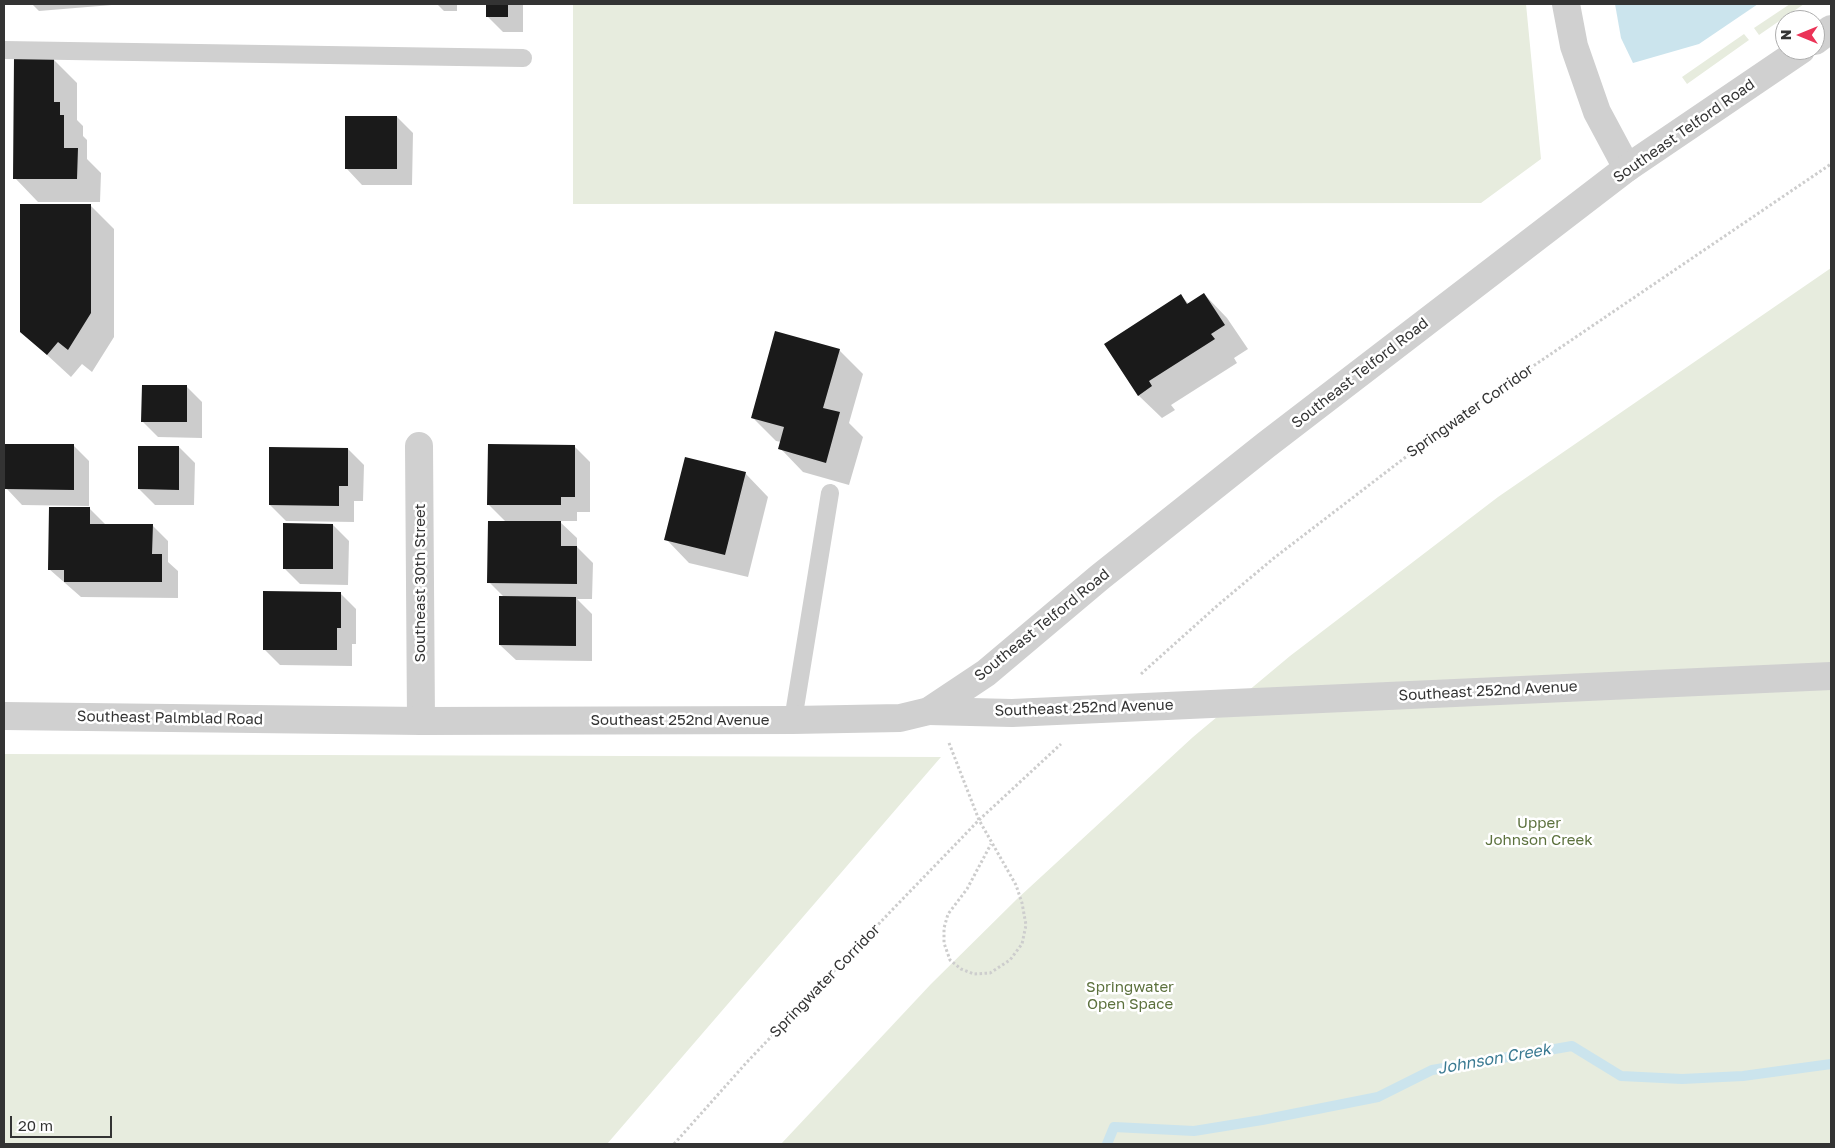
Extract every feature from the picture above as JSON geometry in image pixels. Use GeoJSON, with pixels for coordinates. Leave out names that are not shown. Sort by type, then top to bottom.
{"type":"FeatureCollection","features":[{"type":"Feature","properties":{"kind":"street"},"geometry":{"type":"LineString","coordinates":[[1566,4],[1574,46],[1597,112],[1628,168]]}},
{"type":"Feature","properties":{"kind":"street","name":"Southeast Telford Road"},"geometry":{"type":"LineString","coordinates":[[929,711],[986,673],[1093,583],[1266,445],[1628,168],[1786,60]]}},
{"type":"Feature","properties":{"kind":"street","name":"Southeast 30th Street"},"geometry":{"type":"LineString","coordinates":[[419,446],[420,720]]}},
{"type":"Feature","properties":{"kind":"street","name":"Southeast 252nd Avenue"},"geometry":{"type":"LineString","coordinates":[[336,720],[793,720],[900,718],[929,711],[1012,712],[1831,676]]}},
{"type":"Feature","properties":{"kind":"street","name":"Southeast Palmblad Road"},"geometry":{"type":"LineString","coordinates":[[4,716],[336,720]]}},
{"type":"Feature","properties":{"kind":"lane"},"geometry":{"type":"LineString","coordinates":[[4,50],[523,58]]}},
{"type":"Feature","properties":{"kind":"lane"},"geometry":{"type":"LineString","coordinates":[[793,720],[830,493]]}},
{"type":"Feature","properties":{"kind":"path","name":"Springwater Corridor"},"geometry":{"type":"LineString","coordinates":[[1136,679],[1211,611],[1274,558],[1458,417],[1831,164]]}},
{"type":"Feature","properties":{"kind":"path"},"geometry":{"type":"LineString","coordinates":[[929,711],[950,745],[979,820],[991,844],[1001,856],[1016,886],[1022,903],[1026,925],[1022,944],[1010,960],[990,972],[974,974],[961,969],[950,960],[944,943],[944,928],[948,914],[967,889],[991,844]]}},
{"type":"Feature","properties":{"kind":"path","name":"Springwater Corridor"},"geometry":{"type":"LineString","coordinates":[[674,1144],[747,1062],[979,820],[1064,741]]}},
{"type":"Feature","properties":{"kind":"green space"},"geometry":{"type":"Polygon","coordinates":[[[573,4],[1526,4],[1541,159],[1481,203],[573,204],[573,4]]]}},
{"type":"Feature","properties":{"kind":"green space"},"geometry":{"type":"Polygon","coordinates":[[[1790,4],[1804,4],[1795,10],[1781,10],[1790,4]]]}},
{"type":"Feature","properties":{"kind":"green space"},"geometry":{"type":"Polygon","coordinates":[[[1775,14],[1775,24],[1759,35],[1754,28],[1775,14]]]}},
{"type":"Feature","properties":{"kind":"green space"},"geometry":{"type":"Polygon","coordinates":[[[1744,34],[1749,40],[1687,84],[1682,77],[1744,34]]]}},
{"type":"Feature","properties":{"kind":"green space","name":"Upper Johnson Creek"},"geometry":{"type":"Polygon","coordinates":[[[1831,268],[1831,1144],[781,1144],[931,984],[1017,899],[1193,737],[1290,656],[1498,497],[1831,268]]]}},
{"type":"Feature","properties":{"kind":"green space"},"geometry":{"type":"Polygon","coordinates":[[[4,754],[941,757],[607,1144],[4,1144],[4,754]]]}},
{"type":"Feature","properties":{"kind":"water"},"geometry":{"type":"Polygon","coordinates":[[[1615,4],[1758,4],[1699,44],[1633,63],[1621,38],[1615,4]]]}},
{"type":"Feature","properties":{"kind":"building"},"geometry":{"type":"Polygon","coordinates":[[[486,4],[508,4],[508,17],[486,17],[486,4]]]}},
{"type":"Feature","properties":{"kind":"building"},"geometry":{"type":"Polygon","coordinates":[[[14,58],[54,58],[54,102],[60,102],[60,115],[64,115],[64,148],[78,148],[77,179],[13,179],[14,58]]]}},
{"type":"Feature","properties":{"kind":"building"},"geometry":{"type":"Polygon","coordinates":[[[345,116],[397,116],[397,169],[345,169],[345,116]]]}},
{"type":"Feature","properties":{"kind":"building"},"geometry":{"type":"Polygon","coordinates":[[[20,204],[91,204],[91,313],[68,350],[58,342],[47,355],[20,332],[20,204]]]}},
{"type":"Feature","properties":{"kind":"building"},"geometry":{"type":"Polygon","coordinates":[[[1204,293],[1225,325],[1211,334],[1215,339],[1149,381],[1152,386],[1138,396],[1104,344],[1181,294],[1187,304],[1204,293]]]}},
{"type":"Feature","properties":{"kind":"building"},"geometry":{"type":"Polygon","coordinates":[[[775,331],[840,349],[823,408],[840,412],[826,463],[778,449],[784,427],[751,418],[775,331]]]}},
{"type":"Feature","properties":{"kind":"building"},"geometry":{"type":"Polygon","coordinates":[[[142,385],[187,385],[187,422],[141,422],[142,385]]]}},
{"type":"Feature","properties":{"kind":"building"},"geometry":{"type":"Polygon","coordinates":[[[5,444],[74,444],[74,490],[5,489],[5,444]]]}},
{"type":"Feature","properties":{"kind":"building"},"geometry":{"type":"Polygon","coordinates":[[[488,444],[575,445],[575,497],[561,497],[561,505],[487,505],[488,444]]]}},
{"type":"Feature","properties":{"kind":"building"},"geometry":{"type":"Polygon","coordinates":[[[138,446],[179,446],[179,490],[138,489],[138,446]]]}},
{"type":"Feature","properties":{"kind":"building"},"geometry":{"type":"Polygon","coordinates":[[[269,447],[348,448],[348,486],[339,486],[339,506],[269,505],[269,447]]]}},
{"type":"Feature","properties":{"kind":"building"},"geometry":{"type":"Polygon","coordinates":[[[685,457],[746,472],[725,555],[664,540],[685,457]]]}},
{"type":"Feature","properties":{"kind":"building"},"geometry":{"type":"Polygon","coordinates":[[[49,507],[90,507],[90,524],[153,524],[152,554],[162,554],[162,582],[64,582],[64,570],[48,570],[49,507]]]}},
{"type":"Feature","properties":{"kind":"building"},"geometry":{"type":"Polygon","coordinates":[[[488,521],[561,521],[561,546],[577,546],[577,584],[487,583],[488,521]]]}},
{"type":"Feature","properties":{"kind":"building"},"geometry":{"type":"Polygon","coordinates":[[[283,523],[333,524],[333,569],[283,569],[283,523]]]}},
{"type":"Feature","properties":{"kind":"building"},"geometry":{"type":"Polygon","coordinates":[[[263,591],[341,592],[341,628],[337,628],[337,650],[263,650],[263,591]]]}},
{"type":"Feature","properties":{"kind":"building"},"geometry":{"type":"Polygon","coordinates":[[[499,596],[576,597],[576,646],[499,645],[499,596]]]}},
{"type":"Feature","properties":{"kind":"waterway","name":"Johnson Creek"},"geometry":{"type":"LineString","coordinates":[[1107,1144],[1114,1127],[1194,1131],[1262,1120],[1378,1097],[1432,1070],[1572,1046],[1621,1076],[1682,1079],[1743,1076],[1831,1064]]}},
{"type":"Feature","properties":{"kind":"park label","name":"Springwater Open Space"},"geometry":{"type":"Point","coordinates":[1130,996]}}]}
